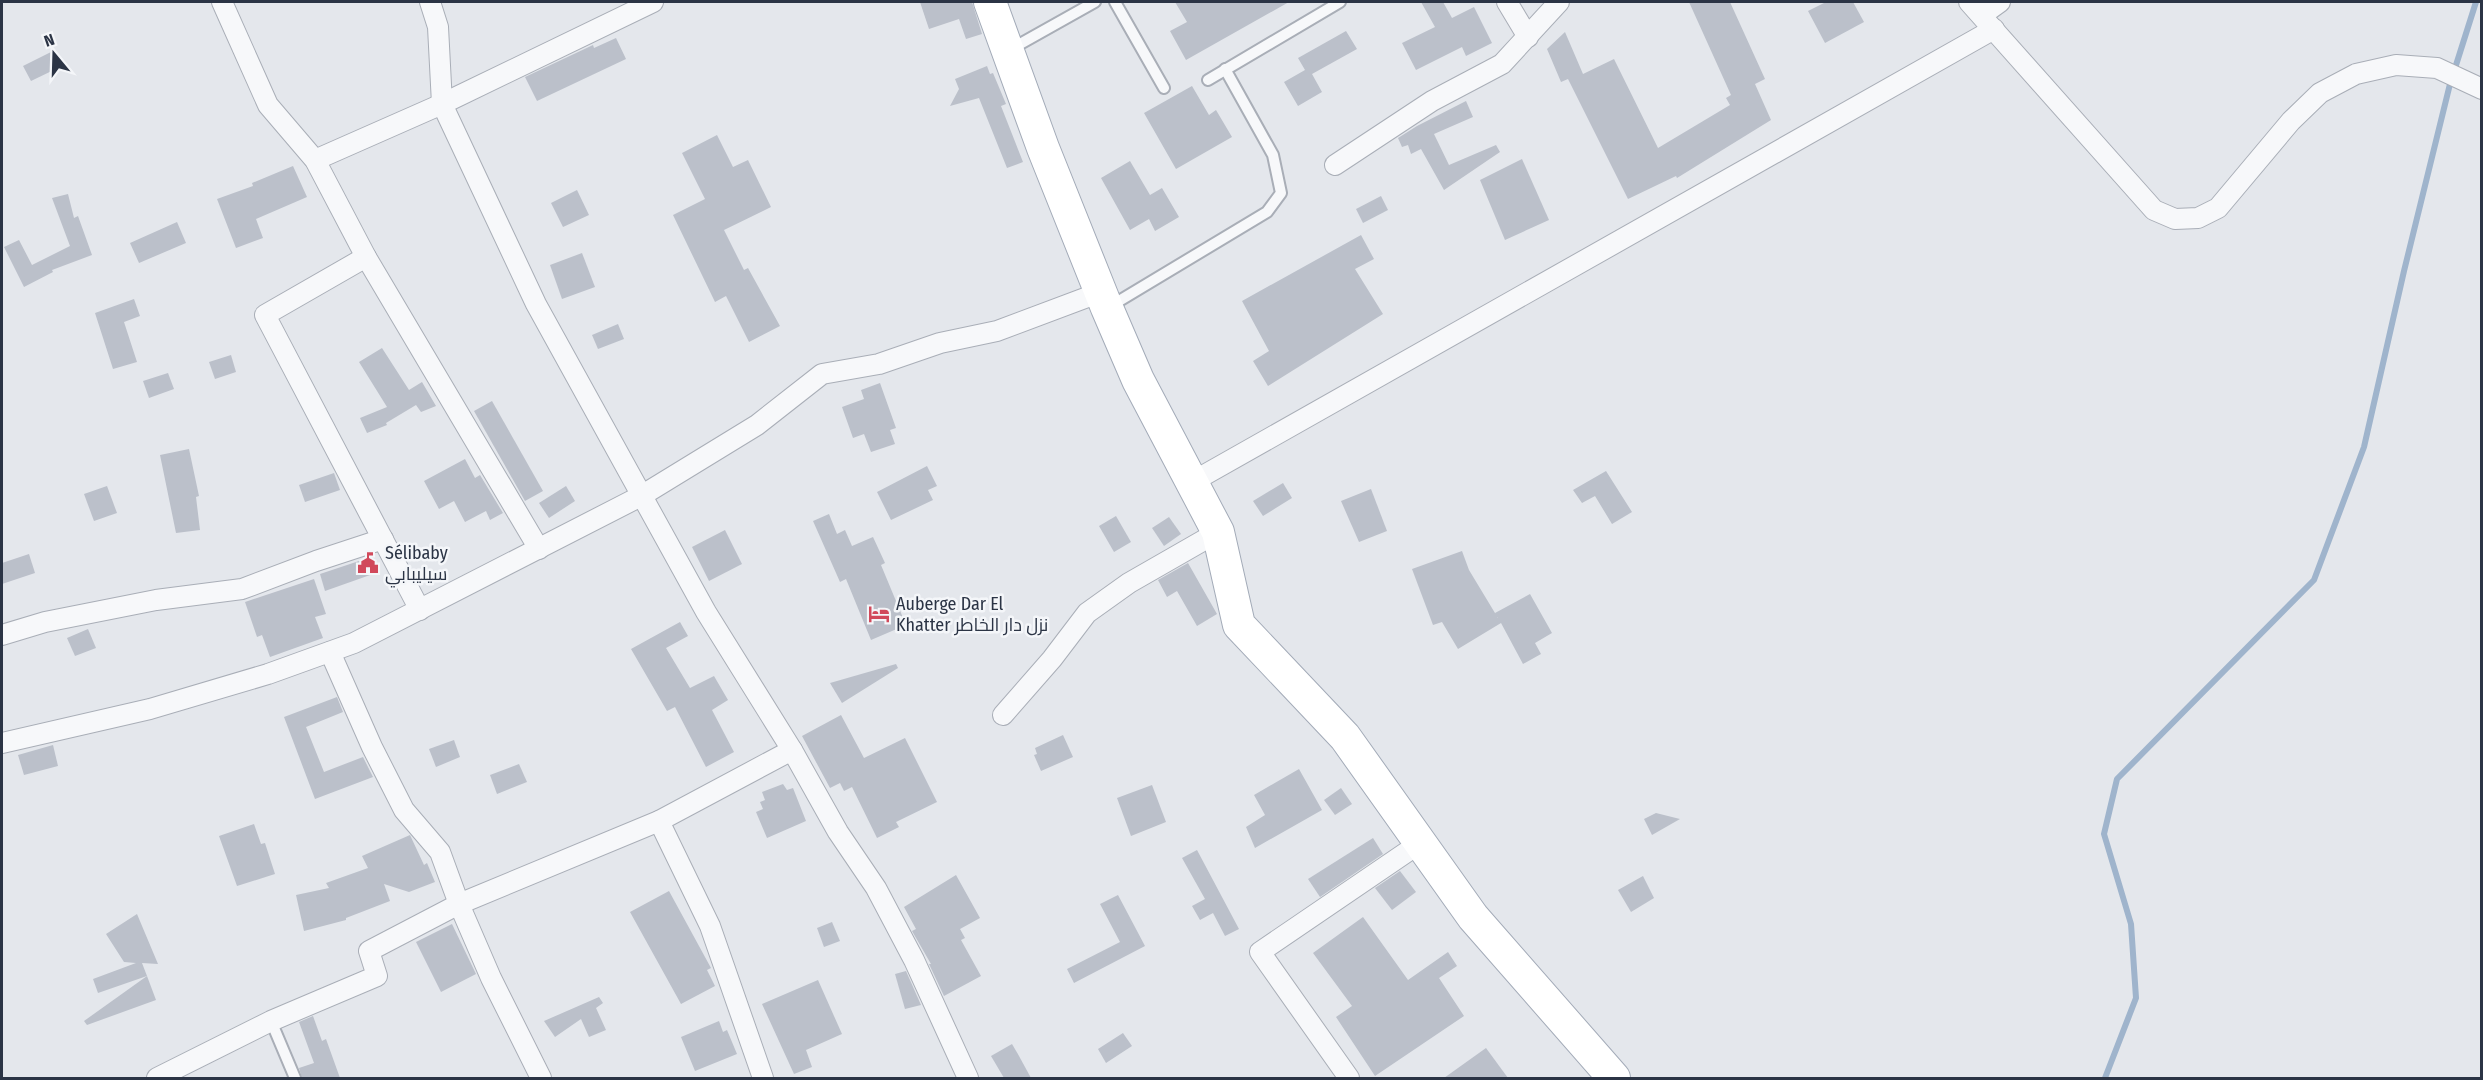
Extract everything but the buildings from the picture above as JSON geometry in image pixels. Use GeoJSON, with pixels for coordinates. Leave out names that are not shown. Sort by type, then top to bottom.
{"type":"FeatureCollection","features":[{"type":"Feature","properties":{"kind":"main road"},"geometry":{"type":"LineString","coordinates":[[990,2],[1071,220],[1138,380],[1218,532],[1239,625],[1345,737],[1473,917],[1600,1073]]}},
{"type":"Feature","properties":{"kind":"street"},"geometry":{"type":"LineString","coordinates":[[222,2],[268,105],[315,160],[366,257],[539,549]]}},
{"type":"Feature","properties":{"kind":"street"},"geometry":{"type":"LineString","coordinates":[[430,2],[438,27],[442,104],[536,304],[706,612],[792,750],[838,832],[876,888],[914,960],[968,1078]]}},
{"type":"Feature","properties":{"kind":"street"},"geometry":{"type":"LineString","coordinates":[[315,160],[442,104],[653,2]]}},
{"type":"Feature","properties":{"kind":"street"},"geometry":{"type":"LineString","coordinates":[[1508,2],[1527,37]]}},
{"type":"Feature","properties":{"kind":"street"},"geometry":{"type":"LineString","coordinates":[[1335,165],[1432,101],[1502,64],[1559,2]]}},
{"type":"Feature","properties":{"kind":"street"},"geometry":{"type":"LineString","coordinates":[[1192,482],[1982,15],[2000,2]]}},
{"type":"Feature","properties":{"kind":"street"},"geometry":{"type":"LineString","coordinates":[[1982,15],[2154,210],[2175,219],[2198,218],[2218,208],[2291,121],[2320,93],[2356,75],[2397,65],[2437,68],[2481,89]]}},
{"type":"Feature","properties":{"kind":"street"},"geometry":{"type":"LineString","coordinates":[[366,257],[265,315],[420,610]]}},
{"type":"Feature","properties":{"kind":"street"},"geometry":{"type":"LineString","coordinates":[[2,743],[150,709],[268,674],[354,643],[641,496],[757,425],[822,374],[879,364],[940,343],[998,331],[1104,300]]}},
{"type":"Feature","properties":{"kind":"street"},"geometry":{"type":"LineString","coordinates":[[1003,715],[1052,659],[1087,613],[1129,583],[1218,532]]}},
{"type":"Feature","properties":{"kind":"street"},"geometry":{"type":"LineString","coordinates":[[2,635],[45,622],[156,600],[242,589],[383,538]]}},
{"type":"Feature","properties":{"kind":"street"},"geometry":{"type":"LineString","coordinates":[[330,652],[372,747],[404,810],[440,852],[490,978],[542,1078]]}},
{"type":"Feature","properties":{"kind":"street"},"geometry":{"type":"LineString","coordinates":[[157,1078],[271,1021],[376,976],[369,951],[459,904],[658,821],[792,750]]}},
{"type":"Feature","properties":{"kind":"street"},"geometry":{"type":"LineString","coordinates":[[658,821],[710,926],[763,1078]]}},
{"type":"Feature","properties":{"kind":"street"},"geometry":{"type":"LineString","coordinates":[[1349,1078],[1260,952],[1420,843]]}},
{"type":"Feature","properties":{"kind":"lane"},"geometry":{"type":"LineString","coordinates":[[1008,51],[1095,2]]}},
{"type":"Feature","properties":{"kind":"lane"},"geometry":{"type":"LineString","coordinates":[[1115,2],[1164,88]]}},
{"type":"Feature","properties":{"kind":"lane"},"geometry":{"type":"LineString","coordinates":[[1208,80],[1340,2]]}},
{"type":"Feature","properties":{"kind":"lane"},"geometry":{"type":"LineString","coordinates":[[1104,300],[1267,212],[1281,193],[1273,155],[1225,69]]}},
{"type":"Feature","properties":{"kind":"lane"},"geometry":{"type":"LineString","coordinates":[[271,1021],[295,1078]]}},
{"type":"Feature","properties":{"kind":"waterway"},"geometry":{"type":"LineString","coordinates":[[2105,1078],[2136,998],[2131,924],[2104,834],[2117,779],[2314,580],[2364,447],[2450,84],[2476,2]]}},
{"type":"Feature","properties":{"kind":"place","name":"Sélibaby سيليبابي"},"geometry":{"type":"Point","coordinates":[368,563]}},
{"type":"Feature","properties":{"kind":"place","name":"Auberge Dar El Khatter نزل دار الخاطر"},"geometry":{"type":"Point","coordinates":[879,614]}}]}
